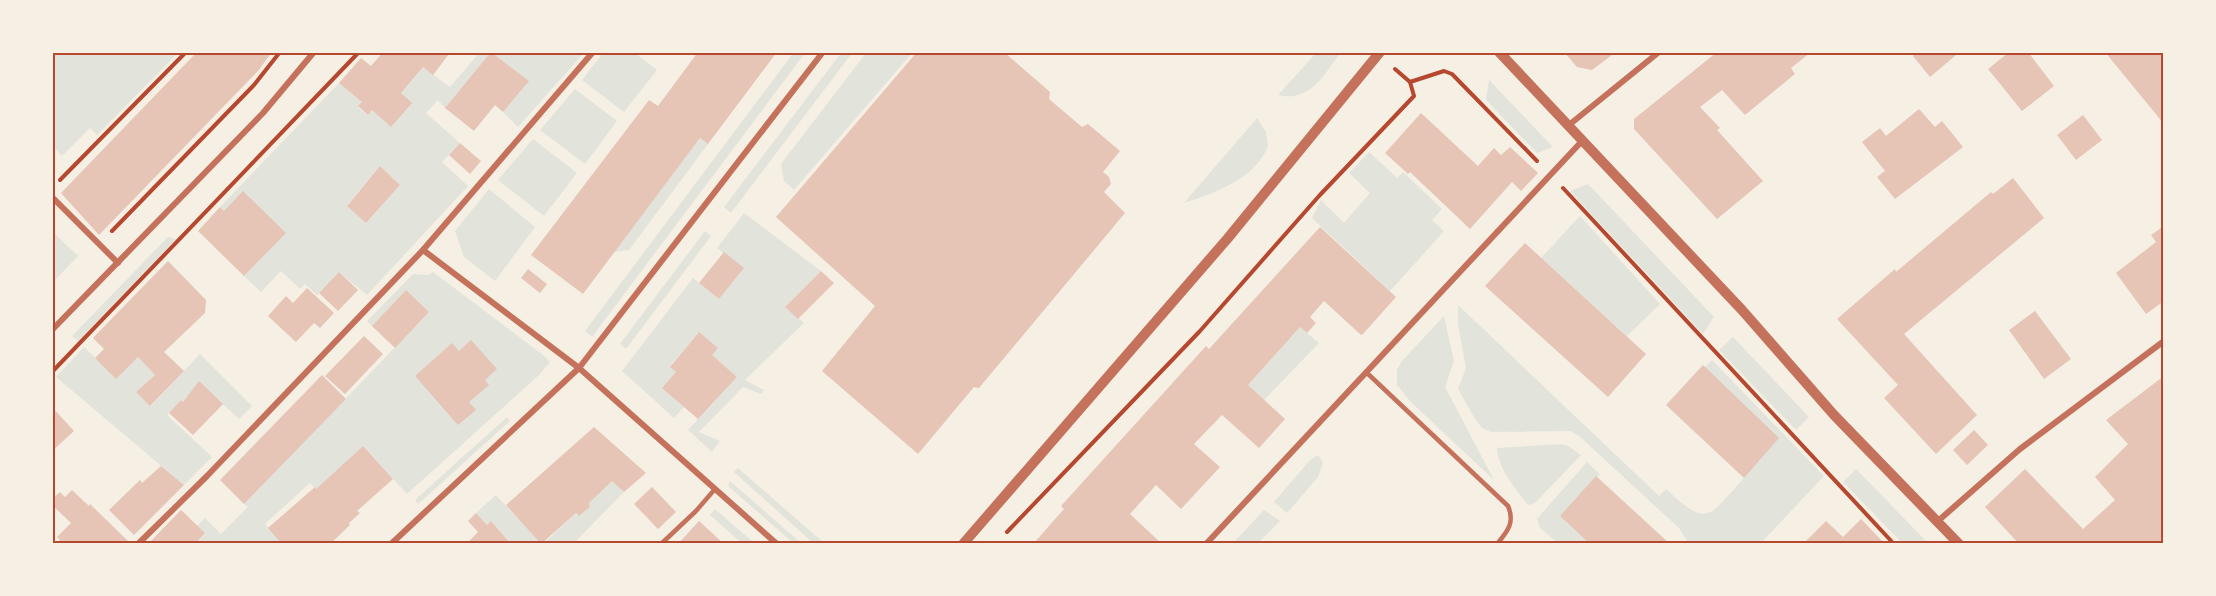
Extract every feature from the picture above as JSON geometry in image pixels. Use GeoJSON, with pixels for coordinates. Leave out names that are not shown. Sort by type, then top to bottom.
{"type":"FeatureCollection","features":[{"type":"Feature","properties":{"kind":"street"},"geometry":{"type":"LineString","coordinates":[[52,330],[263,113],[314,52]]}},
{"type":"Feature","properties":{"kind":"street"},"geometry":{"type":"LineString","coordinates":[[138,543],[207,476],[423,249],[593,52]]}},
{"type":"Feature","properties":{"kind":"street"},"geometry":{"type":"LineString","coordinates":[[391,543],[579,368],[823,52]]}},
{"type":"Feature","properties":{"kind":"street"},"geometry":{"type":"LineString","coordinates":[[963,543],[1228,238],[1380,52]]}},
{"type":"Feature","properties":{"kind":"street"},"geometry":{"type":"LineString","coordinates":[[1499,52],[1742,310],[1834,415],[1959,543]]}},
{"type":"Feature","properties":{"kind":"street"},"geometry":{"type":"LineString","coordinates":[[1569,125],[1659,52]]}},
{"type":"Feature","properties":{"kind":"street"},"geometry":{"type":"LineString","coordinates":[[1206,543],[1583,140]]}},
{"type":"Feature","properties":{"kind":"street"},"geometry":{"type":"LineString","coordinates":[[52,197],[118,263]]}},
{"type":"Feature","properties":{"kind":"street"},"geometry":{"type":"LineString","coordinates":[[423,249],[579,368],[777,543]]}},
{"type":"Feature","properties":{"kind":"street"},"geometry":{"type":"LineString","coordinates":[[1938,521],[2020,449],[2163,341]]}},
{"type":"Feature","properties":{"kind":"lane"},"geometry":{"type":"LineString","coordinates":[[1366,372],[1508,506],[1512,515],[1511,524],[1497,543]]}},
{"type":"Feature","properties":{"kind":"lane"},"geometry":{"type":"LineString","coordinates":[[661,543],[696,511],[715,489]]}},
{"type":"Feature","properties":{"kind":"path"},"geometry":{"type":"LineString","coordinates":[[52,187],[186,52]]}},
{"type":"Feature","properties":{"kind":"path"},"geometry":{"type":"LineString","coordinates":[[99,244],[169,175],[280,52]]}},
{"type":"Feature","properties":{"kind":"path"},"geometry":{"type":"LineString","coordinates":[[52,372],[359,52]]}},
{"type":"Feature","properties":{"kind":"path"},"geometry":{"type":"LineString","coordinates":[[999,540],[1200,331],[1318,196],[1414,96],[1410,82],[1444,71],[1452,74],[1551,175],[1894,543]]}},
{"type":"Feature","properties":{"kind":"shaded area"},"geometry":{"type":"Polygon","coordinates":[[[54,52],[178,53],[97,135],[90,128],[62,156],[53,146],[54,52]]]}},
{"type":"Feature","properties":{"kind":"shaded area"},"geometry":{"type":"Polygon","coordinates":[[[794,52],[805,53],[592,337],[585,331],[794,52]]]}},
{"type":"Feature","properties":{"kind":"shaded area"},"geometry":{"type":"Polygon","coordinates":[[[479,53],[491,53],[445,108],[438,100],[426,113],[460,143],[442,162],[468,186],[367,295],[339,272],[317,295],[305,284],[300,289],[281,271],[261,292],[244,276],[285,233],[224,211],[220,207],[339,83],[362,102],[358,107],[367,115],[372,110],[391,126],[401,93],[423,67],[450,87],[479,53]],[[380,166],[347,205],[366,223],[400,185],[380,166]]]}},
{"type":"Feature","properties":{"kind":"shaded area"},"geometry":{"type":"Polygon","coordinates":[[[493,53],[584,53],[518,127],[503,112],[528,81],[493,53]]]}},
{"type":"Feature","properties":{"kind":"shaded area"},"geometry":{"type":"Polygon","coordinates":[[[603,53],[635,53],[657,70],[624,112],[582,80],[603,53]]]}},
{"type":"Feature","properties":{"kind":"shaded area"},"geometry":{"type":"Polygon","coordinates":[[[841,53],[852,53],[731,213],[724,207],[841,53]]]}},
{"type":"Feature","properties":{"kind":"shaded area"},"geometry":{"type":"Polygon","coordinates":[[[866,53],[912,53],[794,190],[784,181],[781,164],[866,53]]]}},
{"type":"Feature","properties":{"kind":"shaded area"},"geometry":{"type":"Polygon","coordinates":[[[1316,53],[1340,53],[1322,78],[1307,91],[1299,95],[1278,95],[1316,53]]]}},
{"type":"Feature","properties":{"kind":"shaded area"},"geometry":{"type":"Polygon","coordinates":[[[1489,80],[1553,147],[1537,153],[1486,100],[1489,80]]]}},
{"type":"Feature","properties":{"kind":"shaded area"},"geometry":{"type":"Polygon","coordinates":[[[575,89],[617,121],[585,164],[540,130],[575,89]]]}},
{"type":"Feature","properties":{"kind":"shaded area"},"geometry":{"type":"Polygon","coordinates":[[[1257,118],[1266,132],[1268,146],[1254,167],[1233,183],[1184,203],[1257,118]]]}},
{"type":"Feature","properties":{"kind":"shaded area"},"geometry":{"type":"Polygon","coordinates":[[[700,138],[708,144],[629,250],[614,252],[700,138]]]}},
{"type":"Feature","properties":{"kind":"shaded area"},"geometry":{"type":"Polygon","coordinates":[[[533,139],[577,173],[544,216],[498,180],[533,139]]]}},
{"type":"Feature","properties":{"kind":"shaded area"},"geometry":{"type":"Polygon","coordinates":[[[1369,152],[1397,178],[1403,172],[1442,209],[1432,220],[1444,231],[1390,291],[1312,218],[1321,200],[1344,223],[1370,193],[1349,173],[1369,152]]]}},
{"type":"Feature","properties":{"kind":"shaded area"},"geometry":{"type":"Polygon","coordinates":[[[1588,184],[1714,317],[1703,334],[1570,191],[1588,184]]]}},
{"type":"Feature","properties":{"kind":"shaded area"},"geometry":{"type":"Polygon","coordinates":[[[489,189],[535,227],[495,281],[464,257],[455,231],[489,189]]]}},
{"type":"Feature","properties":{"kind":"shaded area"},"geometry":{"type":"Polygon","coordinates":[[[744,213],[821,271],[785,307],[804,323],[745,380],[764,390],[761,394],[743,387],[699,432],[720,441],[712,452],[688,430],[737,377],[712,355],[699,332],[670,366],[676,372],[663,388],[684,407],[674,418],[622,371],[693,278],[719,299],[743,269],[717,248],[744,213]]]}},
{"type":"Feature","properties":{"kind":"shaded area"},"geometry":{"type":"Polygon","coordinates":[[[1580,216],[1660,304],[1627,336],[1541,258],[1580,216]]]}},
{"type":"Feature","properties":{"kind":"shaded area"},"geometry":{"type":"Polygon","coordinates":[[[52,231],[78,256],[53,282],[52,282],[52,231]]]}},
{"type":"Feature","properties":{"kind":"shaded area"},"geometry":{"type":"Polygon","coordinates":[[[705,231],[711,236],[626,349],[620,344],[705,231]]]}},
{"type":"Feature","properties":{"kind":"shaded area"},"geometry":{"type":"Polygon","coordinates":[[[168,237],[176,239],[78,341],[72,336],[168,237]]]}},
{"type":"Feature","properties":{"kind":"shaded area"},"geometry":{"type":"Polygon","coordinates":[[[433,272],[550,362],[539,375],[407,494],[363,446],[316,489],[310,483],[265,524],[282,543],[195,544],[205,534],[197,526],[205,518],[221,534],[248,507],[244,504],[429,312],[406,290],[372,326],[367,321],[413,274],[428,275],[433,272]]]}},
{"type":"Feature","properties":{"kind":"shaded area"},"geometry":{"type":"Polygon","coordinates":[[[1458,305],[1659,496],[1666,489],[1691,510],[1708,513],[1723,502],[1744,478],[1705,367],[1712,360],[1824,476],[1761,543],[1688,543],[1679,528],[1579,436],[1570,431],[1491,432],[1482,428],[1458,389],[1466,368],[1458,324],[1458,305]]]}},
{"type":"Feature","properties":{"kind":"shaded area"},"geometry":{"type":"Polygon","coordinates":[[[1444,316],[1454,361],[1445,387],[1494,480],[1411,402],[1397,385],[1397,370],[1402,361],[1444,316]]]}},
{"type":"Feature","properties":{"kind":"shaded area"},"geometry":{"type":"Polygon","coordinates":[[[1300,327],[1319,343],[1264,400],[1248,385],[1300,327]]]}},
{"type":"Feature","properties":{"kind":"shaded area"},"geometry":{"type":"Polygon","coordinates":[[[1733,337],[1809,417],[1796,430],[1719,350],[1733,337]]]}},
{"type":"Feature","properties":{"kind":"shaded area"},"geometry":{"type":"Polygon","coordinates":[[[84,347],[116,378],[138,357],[155,375],[136,392],[151,406],[200,354],[252,406],[239,419],[199,382],[183,402],[181,400],[167,415],[212,457],[184,485],[56,377],[84,347]]]}},
{"type":"Feature","properties":{"kind":"shaded area"},"geometry":{"type":"Polygon","coordinates":[[[507,417],[510,421],[418,504],[415,500],[507,417]]]}},
{"type":"Feature","properties":{"kind":"shaded area"},"geometry":{"type":"Polygon","coordinates":[[[1562,444],[1581,455],[1535,503],[1528,505],[1504,471],[1497,448],[1562,444]]]}},
{"type":"Feature","properties":{"kind":"shaded area"},"geometry":{"type":"Polygon","coordinates":[[[1318,455],[1323,463],[1318,477],[1287,513],[1274,502],[1310,460],[1318,455]]]}},
{"type":"Feature","properties":{"kind":"shaded area"},"geometry":{"type":"Polygon","coordinates":[[[1587,462],[1600,474],[1560,516],[1590,543],[1558,543],[1540,528],[1537,519],[1587,462]]]}},
{"type":"Feature","properties":{"kind":"shaded area"},"geometry":{"type":"Polygon","coordinates":[[[738,468],[824,543],[813,543],[734,472],[738,468]]]}},
{"type":"Feature","properties":{"kind":"shaded area"},"geometry":{"type":"Polygon","coordinates":[[[1856,469],[1926,541],[1902,543],[1843,482],[1856,469]]]}},
{"type":"Feature","properties":{"kind":"shaded area"},"geometry":{"type":"Polygon","coordinates":[[[612,481],[624,492],[574,543],[543,544],[576,513],[579,516],[590,507],[589,503],[612,481]]]}},
{"type":"Feature","properties":{"kind":"shaded area"},"geometry":{"type":"Polygon","coordinates":[[[730,481],[801,543],[793,543],[728,486],[730,481]]]}},
{"type":"Feature","properties":{"kind":"shaded area"},"geometry":{"type":"Polygon","coordinates":[[[496,495],[541,543],[511,543],[491,521],[487,525],[476,513],[496,495]]]}},
{"type":"Feature","properties":{"kind":"shaded area"},"geometry":{"type":"Polygon","coordinates":[[[715,509],[754,543],[742,543],[710,515],[715,509]]]}},
{"type":"Feature","properties":{"kind":"shaded area"},"geometry":{"type":"Polygon","coordinates":[[[1264,510],[1280,521],[1258,543],[1233,543],[1264,510]]]}},
{"type":"Feature","properties":{"kind":"building"},"geometry":{"type":"Polygon","coordinates":[[[197,52],[272,52],[258,71],[99,235],[61,193],[197,52]]]}},
{"type":"Feature","properties":{"kind":"building"},"geometry":{"type":"Polygon","coordinates":[[[383,52],[449,54],[433,75],[423,67],[401,93],[412,103],[391,127],[372,110],[368,115],[358,106],[362,102],[339,83],[361,58],[371,66],[383,52]]]}},
{"type":"Feature","properties":{"kind":"building"},"geometry":{"type":"Polygon","coordinates":[[[491,52],[529,81],[503,112],[495,105],[474,131],[445,108],[491,52]]]}},
{"type":"Feature","properties":{"kind":"building"},"geometry":{"type":"Polygon","coordinates":[[[698,52],[777,52],[708,144],[700,138],[583,294],[531,255],[649,100],[658,106],[698,52]]]}},
{"type":"Feature","properties":{"kind":"building"},"geometry":{"type":"Polygon","coordinates":[[[917,52],[1004,52],[1050,92],[1049,99],[1082,127],[1088,124],[1120,151],[1103,172],[1109,177],[1111,184],[1104,192],[1125,213],[979,388],[974,387],[918,454],[822,371],[875,306],[776,217],[917,52]]]}},
{"type":"Feature","properties":{"kind":"building"},"geometry":{"type":"Polygon","coordinates":[[[1564,52],[1616,52],[1592,70],[1577,67],[1564,52]]]}},
{"type":"Feature","properties":{"kind":"building"},"geometry":{"type":"Polygon","coordinates":[[[1717,52],[1811,52],[1791,68],[1795,74],[1745,115],[1722,90],[1700,107],[1720,128],[1717,130],[1763,181],[1717,219],[1634,129],[1634,119],[1717,52]]]}},
{"type":"Feature","properties":{"kind":"building"},"geometry":{"type":"Polygon","coordinates":[[[1916,52],[1954,52],[1956,55],[1930,77],[1913,56],[1916,52]]]}},
{"type":"Feature","properties":{"kind":"building"},"geometry":{"type":"Polygon","coordinates":[[[2009,52],[2028,52],[2054,86],[2022,111],[1988,69],[2009,52]]]}},
{"type":"Feature","properties":{"kind":"building"},"geometry":{"type":"Polygon","coordinates":[[[2105,52],[2164,52],[2164,124],[2105,52]]]}},
{"type":"Feature","properties":{"kind":"building"},"geometry":{"type":"Polygon","coordinates":[[[1919,109],[1935,127],[1942,121],[1963,147],[1895,199],[1877,177],[1885,171],[1862,142],[1880,128],[1886,136],[1919,109]]]}},
{"type":"Feature","properties":{"kind":"building"},"geometry":{"type":"Polygon","coordinates":[[[1421,113],[1478,166],[1494,148],[1501,155],[1510,147],[1538,173],[1521,191],[1512,182],[1470,229],[1410,172],[1408,174],[1385,153],[1421,113]]]}},
{"type":"Feature","properties":{"kind":"building"},"geometry":{"type":"Polygon","coordinates":[[[2083,115],[2102,140],[2076,160],[2057,135],[2083,115]]]}},
{"type":"Feature","properties":{"kind":"building"},"geometry":{"type":"Polygon","coordinates":[[[460,143],[481,161],[470,174],[449,155],[460,143]]]}},
{"type":"Feature","properties":{"kind":"building"},"geometry":{"type":"Polygon","coordinates":[[[380,166],[400,185],[366,223],[347,206],[380,166]]]}},
{"type":"Feature","properties":{"kind":"building"},"geometry":{"type":"Polygon","coordinates":[[[2013,178],[2044,218],[1904,334],[1977,415],[1936,454],[1884,398],[1898,385],[1837,319],[1991,192],[1993,194],[2013,178]]]}},
{"type":"Feature","properties":{"kind":"building"},"geometry":{"type":"Polygon","coordinates":[[[243,191],[286,233],[244,276],[198,231],[220,207],[224,211],[243,191]]]}},
{"type":"Feature","properties":{"kind":"building"},"geometry":{"type":"Polygon","coordinates":[[[2164,226],[2164,301],[2146,314],[2116,273],[2156,242],[2151,235],[2164,226]]]}},
{"type":"Feature","properties":{"kind":"building"},"geometry":{"type":"Polygon","coordinates":[[[1320,227],[1396,297],[1363,334],[1361,335],[1324,301],[1310,317],[1316,323],[1307,333],[1300,327],[1248,385],[1285,419],[1259,448],[1222,415],[1194,444],[1220,467],[1181,509],[1156,485],[1130,514],[1162,544],[1033,544],[1064,509],[1061,506],[1206,346],[1209,349],[1320,227]]]}},
{"type":"Feature","properties":{"kind":"building"},"geometry":{"type":"Polygon","coordinates":[[[1525,243],[1646,354],[1608,397],[1485,286],[1525,243]]]}},
{"type":"Feature","properties":{"kind":"building"},"geometry":{"type":"Polygon","coordinates":[[[724,252],[744,268],[719,299],[699,283],[724,252]]]}},
{"type":"Feature","properties":{"kind":"building"},"geometry":{"type":"Polygon","coordinates":[[[168,261],[206,300],[205,313],[164,352],[184,371],[150,406],[136,392],[155,375],[138,357],[116,379],[95,358],[104,349],[93,338],[168,261]]]}},
{"type":"Feature","properties":{"kind":"building"},"geometry":{"type":"Polygon","coordinates":[[[528,269],[547,284],[540,293],[521,278],[528,269]]]}},
{"type":"Feature","properties":{"kind":"building"},"geometry":{"type":"Polygon","coordinates":[[[821,271],[834,283],[798,319],[785,307],[821,271]]]}},
{"type":"Feature","properties":{"kind":"building"},"geometry":{"type":"Polygon","coordinates":[[[339,272],[358,290],[338,311],[319,293],[339,272]]]}},
{"type":"Feature","properties":{"kind":"building"},"geometry":{"type":"Polygon","coordinates":[[[307,288],[334,313],[320,328],[314,323],[296,342],[268,316],[286,296],[293,303],[307,288]]]}},
{"type":"Feature","properties":{"kind":"building"},"geometry":{"type":"Polygon","coordinates":[[[406,290],[429,312],[395,348],[372,326],[406,290]]]}},
{"type":"Feature","properties":{"kind":"building"},"geometry":{"type":"Polygon","coordinates":[[[2035,311],[2071,359],[2044,379],[2009,330],[2035,311]]]}},
{"type":"Feature","properties":{"kind":"building"},"geometry":{"type":"Polygon","coordinates":[[[699,332],[718,348],[712,355],[737,377],[698,419],[662,388],[676,372],[670,367],[699,332]]]}},
{"type":"Feature","properties":{"kind":"building"},"geometry":{"type":"Polygon","coordinates":[[[364,336],[383,354],[345,394],[325,376],[364,336]]]}},
{"type":"Feature","properties":{"kind":"building"},"geometry":{"type":"Polygon","coordinates":[[[471,340],[497,369],[485,380],[489,385],[469,402],[476,410],[458,425],[415,376],[452,343],[459,351],[471,340]]]}},
{"type":"Feature","properties":{"kind":"building"},"geometry":{"type":"Polygon","coordinates":[[[1703,365],[1779,438],[1744,478],[1666,405],[1703,365]]]}},
{"type":"Feature","properties":{"kind":"building"},"geometry":{"type":"Polygon","coordinates":[[[322,375],[346,399],[244,504],[220,480],[322,375]]]}},
{"type":"Feature","properties":{"kind":"building"},"geometry":{"type":"Polygon","coordinates":[[[2164,376],[2164,544],[2019,544],[1985,507],[2025,469],[2083,529],[2115,500],[2095,477],[2128,444],[2106,420],[2164,376]]]}},
{"type":"Feature","properties":{"kind":"building"},"geometry":{"type":"Polygon","coordinates":[[[199,381],[223,404],[193,435],[169,413],[181,400],[183,402],[199,381]]]}},
{"type":"Feature","properties":{"kind":"building"},"geometry":{"type":"Polygon","coordinates":[[[52,407],[74,431],[52,451],[52,407]]]}},
{"type":"Feature","properties":{"kind":"building"},"geometry":{"type":"Polygon","coordinates":[[[594,427],[646,473],[624,492],[612,481],[589,503],[590,507],[579,516],[576,513],[541,544],[506,505],[594,427]]]}},
{"type":"Feature","properties":{"kind":"building"},"geometry":{"type":"Polygon","coordinates":[[[1974,430],[1988,445],[1967,465],[1953,450],[1974,430]]]}},
{"type":"Feature","properties":{"kind":"building"},"geometry":{"type":"Polygon","coordinates":[[[363,446],[393,479],[357,511],[360,513],[330,544],[282,544],[268,528],[315,487],[316,489],[363,446]]]}},
{"type":"Feature","properties":{"kind":"building"},"geometry":{"type":"Polygon","coordinates":[[[161,466],[184,485],[134,535],[109,510],[140,480],[142,483],[161,466]]]}},
{"type":"Feature","properties":{"kind":"building"},"geometry":{"type":"Polygon","coordinates":[[[1596,476],[1670,544],[1590,544],[1560,516],[1596,476]]]}},
{"type":"Feature","properties":{"kind":"building"},"geometry":{"type":"Polygon","coordinates":[[[652,487],[676,512],[658,529],[634,504],[652,487]]]}},
{"type":"Feature","properties":{"kind":"building"},"geometry":{"type":"Polygon","coordinates":[[[72,490],[128,541],[125,544],[57,544],[60,540],[57,537],[71,523],[52,505],[52,499],[60,492],[65,497],[72,490]]]}},
{"type":"Feature","properties":{"kind":"building"},"geometry":{"type":"Polygon","coordinates":[[[181,510],[205,533],[195,544],[148,544],[181,510]]]}},
{"type":"Feature","properties":{"kind":"building"},"geometry":{"type":"Polygon","coordinates":[[[476,513],[487,525],[491,521],[511,544],[466,544],[478,532],[468,521],[476,513]]]}},
{"type":"Feature","properties":{"kind":"building"},"geometry":{"type":"Polygon","coordinates":[[[1861,519],[1885,544],[1803,544],[1826,521],[1843,537],[1861,519]]]}},
{"type":"Feature","properties":{"kind":"building"},"geometry":{"type":"Polygon","coordinates":[[[699,521],[724,544],[678,544],[699,521]]]}}]}
